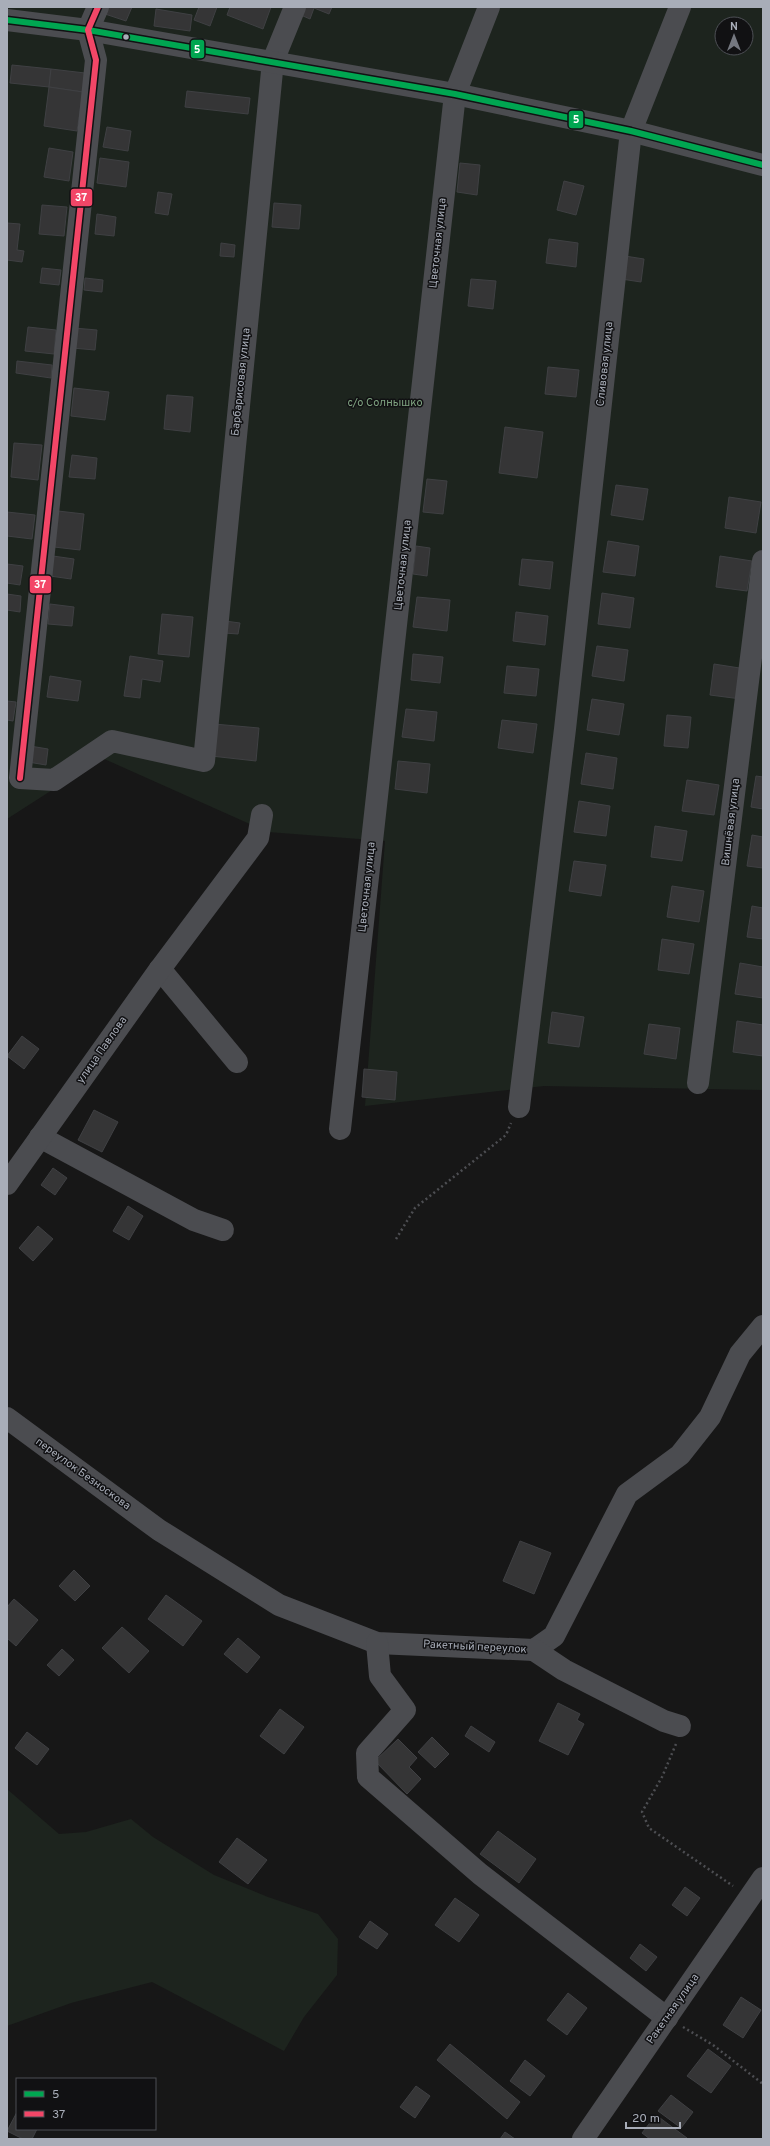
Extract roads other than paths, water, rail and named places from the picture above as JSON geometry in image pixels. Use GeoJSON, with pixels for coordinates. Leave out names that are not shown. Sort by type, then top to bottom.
{"type":"FeatureCollection","features":[{"type":"Feature","properties":{"kind":"street"},"geometry":{"type":"LineString","coordinates":[[88,30],[98,7]]}},
{"type":"Feature","properties":{"kind":"street","name":"Барбарисовая улица"},"geometry":{"type":"LineString","coordinates":[[88,30],[96,60],[20,778],[54,780],[112,741],[204,761],[273,61],[295,7]]}},
{"type":"Feature","properties":{"kind":"street","name":"Цветочная улица"},"geometry":{"type":"LineString","coordinates":[[340,1129],[455,94],[489,7]]}},
{"type":"Feature","properties":{"kind":"street","name":"Сливовая улица"},"geometry":{"type":"LineString","coordinates":[[519,1107],[565,729],[631,131],[680,7]]}},
{"type":"Feature","properties":{"kind":"street"},"geometry":{"type":"LineString","coordinates":[[7,20],[88,30],[273,61],[455,94],[631,131],[763,164]]}},
{"type":"Feature","properties":{"kind":"street","name":"Вишнёвая улица"},"geometry":{"type":"LineString","coordinates":[[698,1083],[763,561]]}},
{"type":"Feature","properties":{"kind":"street","name":"улица Павлова"},"geometry":{"type":"LineString","coordinates":[[7,1184],[160,969],[258,838],[262,815]]}},
{"type":"Feature","properties":{"kind":"street"},"geometry":{"type":"LineString","coordinates":[[160,969],[237,1062]]}},
{"type":"Feature","properties":{"kind":"street"},"geometry":{"type":"LineString","coordinates":[[40,1138],[194,1220],[222,1230]]}},
{"type":"Feature","properties":{"kind":"street","name":"Ракетный переулок"},"geometry":{"type":"LineString","coordinates":[[159,1530],[279,1605],[377,1643],[534,1650],[554,1636],[627,1494],[680,1455],[710,1416],[740,1354],[763,1326]]}},
{"type":"Feature","properties":{"kind":"street","name":"переулок Безноскова"},"geometry":{"type":"LineString","coordinates":[[7,1418],[159,1530]]}},
{"type":"Feature","properties":{"kind":"street"},"geometry":{"type":"LineString","coordinates":[[377,1643],[380,1676],[405,1710],[367,1753],[368,1777],[480,1874],[667,2018]]}},
{"type":"Feature","properties":{"kind":"street"},"geometry":{"type":"LineString","coordinates":[[534,1650],[564,1670],[664,1721],[680,1726]]}},
{"type":"Feature","properties":{"kind":"street","name":"Ракетная улица"},"geometry":{"type":"LineString","coordinates":[[583,2139],[763,1878]]}},
{"type":"Feature","properties":{"kind":"park label","name":"с/о Солнышко"},"geometry":{"type":"Point","coordinates":[385,403]}}]}
